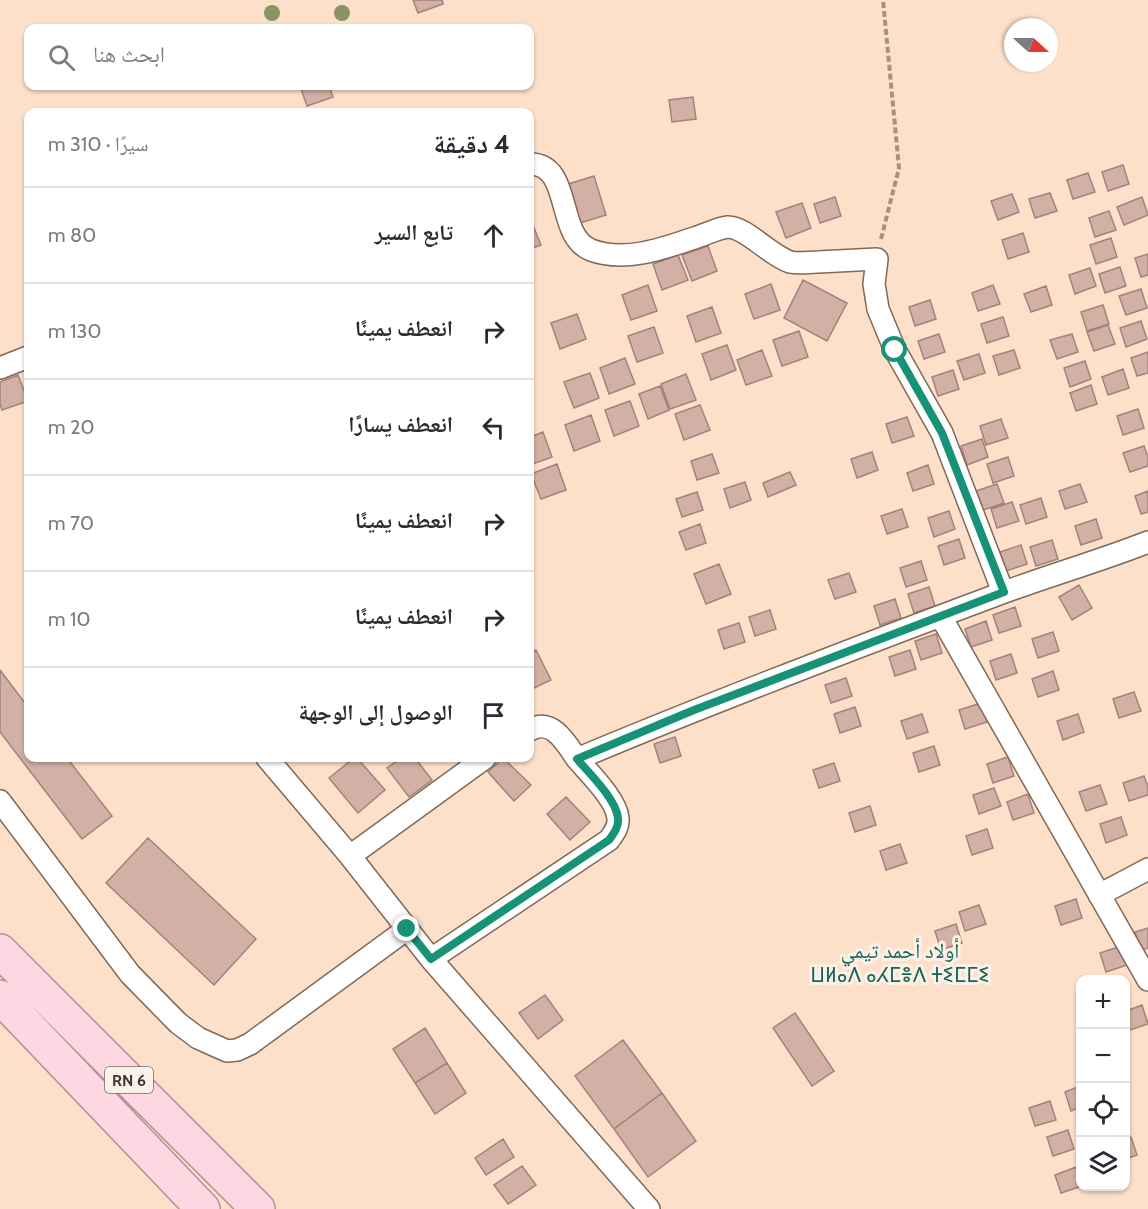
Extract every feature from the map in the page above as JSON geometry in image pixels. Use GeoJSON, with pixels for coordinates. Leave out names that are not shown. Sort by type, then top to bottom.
{"type":"FeatureCollection","features":[{"type":"Feature","properties":{"kind":"main road","name":"RN 6"},"geometry":{"type":"LineString","coordinates":[[0,951],[258,1209]]}},
{"type":"Feature","properties":{"kind":"main road","name":"RN 6"},"geometry":{"type":"LineString","coordinates":[[0,997],[203,1209]]}},
{"type":"Feature","properties":{"kind":"street"},"geometry":{"type":"LineString","coordinates":[[534,164],[549,170],[556,182],[574,235],[580,244],[592,250],[617,256],[665,248],[727,227],[740,229],[779,258],[794,263],[877,259],[874,284],[878,309],[895,350],[942,433],[1004,592]]}},
{"type":"Feature","properties":{"kind":"street"},"geometry":{"type":"LineString","coordinates":[[0,368],[24,359]]}},
{"type":"Feature","properties":{"kind":"street"},"geometry":{"type":"LineString","coordinates":[[577,759],[694,710],[1004,592],[1148,542]]}},
{"type":"Feature","properties":{"kind":"street"},"geometry":{"type":"LineString","coordinates":[[941,617],[1148,980]]}},
{"type":"Feature","properties":{"kind":"street"},"geometry":{"type":"LineString","coordinates":[[431,959],[609,840],[614,832],[618,820],[612,803],[559,733],[550,728],[534,727]]}},
{"type":"Feature","properties":{"kind":"street"},"geometry":{"type":"LineString","coordinates":[[270,762],[350,856],[431,959],[649,1209]]}},
{"type":"Feature","properties":{"kind":"street"},"geometry":{"type":"LineString","coordinates":[[350,856],[479,762]]}},
{"type":"Feature","properties":{"kind":"street"},"geometry":{"type":"LineString","coordinates":[[0,801],[130,974],[178,1023],[198,1038],[227,1051],[237,1050],[250,1044],[407,929]]}},
{"type":"Feature","properties":{"kind":"street"},"geometry":{"type":"LineString","coordinates":[[1099,895],[1148,869]]}},
{"type":"Feature","properties":{"kind":"path"},"geometry":{"type":"LineString","coordinates":[[877,259],[899,168],[883,0]]}},
{"type":"Feature","properties":{"kind":"building"},"geometry":{"type":"Polygon","coordinates":[[[413,0],[442,0],[443,4],[418,13],[413,0]]]}},
{"type":"Feature","properties":{"kind":"building"},"geometry":{"type":"Polygon","coordinates":[[[301,90],[330,90],[333,97],[307,106],[301,90]]]}},
{"type":"Feature","properties":{"kind":"building"},"geometry":{"type":"Polygon","coordinates":[[[693,97],[696,119],[672,122],[669,100],[693,97]]]}},
{"type":"Feature","properties":{"kind":"building"},"geometry":{"type":"Polygon","coordinates":[[[1123,165],[1129,184],[1108,191],[1102,172],[1123,165]]]}},
{"type":"Feature","properties":{"kind":"building"},"geometry":{"type":"Polygon","coordinates":[[[1088,173],[1095,192],[1073,199],[1067,180],[1088,173]]]}},
{"type":"Feature","properties":{"kind":"building"},"geometry":{"type":"Polygon","coordinates":[[[594,176],[606,215],[580,223],[568,184],[594,176]]]}},
{"type":"Feature","properties":{"kind":"building"},"geometry":{"type":"Polygon","coordinates":[[[1050,193],[1057,211],[1035,218],[1029,199],[1050,193]]]}},
{"type":"Feature","properties":{"kind":"building"},"geometry":{"type":"Polygon","coordinates":[[[1012,194],[1019,212],[998,220],[991,201],[1012,194]]]}},
{"type":"Feature","properties":{"kind":"building"},"geometry":{"type":"Polygon","coordinates":[[[835,197],[841,216],[820,223],[814,204],[835,197]]]}},
{"type":"Feature","properties":{"kind":"building"},"geometry":{"type":"Polygon","coordinates":[[[1142,197],[1148,215],[1124,225],[1117,207],[1142,197]]]}},
{"type":"Feature","properties":{"kind":"building"},"geometry":{"type":"Polygon","coordinates":[[[802,203],[811,228],[786,238],[776,212],[802,203]]]}},
{"type":"Feature","properties":{"kind":"building"},"geometry":{"type":"Polygon","coordinates":[[[1109,211],[1116,230],[1095,237],[1089,218],[1109,211]]]}},
{"type":"Feature","properties":{"kind":"building"},"geometry":{"type":"Polygon","coordinates":[[[534,228],[541,245],[534,248],[534,228]]]}},
{"type":"Feature","properties":{"kind":"building"},"geometry":{"type":"Polygon","coordinates":[[[1023,233],[1029,252],[1008,259],[1002,240],[1023,233]]]}},
{"type":"Feature","properties":{"kind":"building"},"geometry":{"type":"Polygon","coordinates":[[[1111,238],[1117,257],[1096,264],[1090,245],[1111,238]]]}},
{"type":"Feature","properties":{"kind":"building"},"geometry":{"type":"Polygon","coordinates":[[[708,246],[717,271],[692,281],[682,255],[708,246]]]}},
{"type":"Feature","properties":{"kind":"building"},"geometry":{"type":"Polygon","coordinates":[[[1148,254],[1148,275],[1141,277],[1135,258],[1148,254]]]}},
{"type":"Feature","properties":{"kind":"building"},"geometry":{"type":"Polygon","coordinates":[[[678,255],[688,280],[662,290],[653,264],[678,255]]]}},
{"type":"Feature","properties":{"kind":"building"},"geometry":{"type":"Polygon","coordinates":[[[1120,267],[1126,286],[1105,293],[1099,274],[1120,267]]]}},
{"type":"Feature","properties":{"kind":"building"},"geometry":{"type":"Polygon","coordinates":[[[1090,268],[1096,286],[1075,294],[1069,275],[1090,268]]]}},
{"type":"Feature","properties":{"kind":"building"},"geometry":{"type":"Polygon","coordinates":[[[803,280],[847,303],[827,341],[784,318],[803,280]]]}},
{"type":"Feature","properties":{"kind":"building"},"geometry":{"type":"Polygon","coordinates":[[[771,284],[780,310],[754,319],[745,294],[771,284]]]}},
{"type":"Feature","properties":{"kind":"building"},"geometry":{"type":"Polygon","coordinates":[[[648,285],[657,311],[631,320],[622,295],[648,285]]]}},
{"type":"Feature","properties":{"kind":"building"},"geometry":{"type":"Polygon","coordinates":[[[993,285],[1000,304],[978,311],[972,293],[993,285]]]}},
{"type":"Feature","properties":{"kind":"building"},"geometry":{"type":"Polygon","coordinates":[[[1046,286],[1052,305],[1031,312],[1024,294],[1046,286]]]}},
{"type":"Feature","properties":{"kind":"building"},"geometry":{"type":"Polygon","coordinates":[[[1141,289],[1147,308],[1126,315],[1119,296],[1141,289]]]}},
{"type":"Feature","properties":{"kind":"building"},"geometry":{"type":"Polygon","coordinates":[[[930,300],[936,319],[915,326],[909,307],[930,300]]]}},
{"type":"Feature","properties":{"kind":"building"},"geometry":{"type":"Polygon","coordinates":[[[1103,305],[1109,324],[1087,331],[1081,312],[1103,305]]]}},
{"type":"Feature","properties":{"kind":"building"},"geometry":{"type":"Polygon","coordinates":[[[712,307],[721,333],[696,342],[687,316],[712,307]]]}},
{"type":"Feature","properties":{"kind":"building"},"geometry":{"type":"Polygon","coordinates":[[[577,314],[586,339],[560,349],[551,323],[577,314]]]}},
{"type":"Feature","properties":{"kind":"building"},"geometry":{"type":"Polygon","coordinates":[[[1003,317],[1009,336],[987,343],[981,324],[1003,317]]]}},
{"type":"Feature","properties":{"kind":"building"},"geometry":{"type":"Polygon","coordinates":[[[1141,321],[1147,339],[1126,347],[1120,328],[1141,321]]]}},
{"type":"Feature","properties":{"kind":"building"},"geometry":{"type":"Polygon","coordinates":[[[1108,325],[1115,344],[1094,351],[1087,332],[1108,325]]]}},
{"type":"Feature","properties":{"kind":"building"},"geometry":{"type":"Polygon","coordinates":[[[654,327],[663,353],[637,362],[628,336],[654,327]]]}},
{"type":"Feature","properties":{"kind":"building"},"geometry":{"type":"Polygon","coordinates":[[[799,331],[808,357],[782,366],[773,340],[799,331]]]}},
{"type":"Feature","properties":{"kind":"building"},"geometry":{"type":"Polygon","coordinates":[[[939,334],[945,352],[924,359],[918,341],[939,334]]]}},
{"type":"Feature","properties":{"kind":"building"},"geometry":{"type":"Polygon","coordinates":[[[1072,334],[1078,352],[1057,359],[1050,340],[1072,334]]]}},
{"type":"Feature","properties":{"kind":"building"},"geometry":{"type":"Polygon","coordinates":[[[727,345],[736,370],[711,380],[702,354],[727,345]]]}},
{"type":"Feature","properties":{"kind":"building"},"geometry":{"type":"Polygon","coordinates":[[[762,350],[772,376],[746,385],[737,360],[762,350]]]}},
{"type":"Feature","properties":{"kind":"building"},"geometry":{"type":"Polygon","coordinates":[[[1014,350],[1020,368],[999,375],[993,356],[1014,350]]]}},
{"type":"Feature","properties":{"kind":"building"},"geometry":{"type":"Polygon","coordinates":[[[1148,352],[1148,373],[1137,376],[1131,358],[1148,352]]]}},
{"type":"Feature","properties":{"kind":"building"},"geometry":{"type":"Polygon","coordinates":[[[979,354],[985,373],[964,380],[957,361],[979,354]]]}},
{"type":"Feature","properties":{"kind":"building"},"geometry":{"type":"Polygon","coordinates":[[[625,358],[635,384],[609,394],[600,368],[625,358]]]}},
{"type":"Feature","properties":{"kind":"building"},"geometry":{"type":"Polygon","coordinates":[[[1085,361],[1091,379],[1070,387],[1064,368],[1085,361]]]}},
{"type":"Feature","properties":{"kind":"building"},"geometry":{"type":"Polygon","coordinates":[[[1123,369],[1129,388],[1108,395],[1102,377],[1123,369]]]}},
{"type":"Feature","properties":{"kind":"building"},"geometry":{"type":"Polygon","coordinates":[[[953,370],[959,389],[938,396],[932,377],[953,370]]]}},
{"type":"Feature","properties":{"kind":"building"},"geometry":{"type":"Polygon","coordinates":[[[590,373],[599,398],[574,408],[564,382],[590,373]]]}},
{"type":"Feature","properties":{"kind":"building"},"geometry":{"type":"Polygon","coordinates":[[[686,374],[696,400],[670,409],[661,384],[686,374]]]}},
{"type":"Feature","properties":{"kind":"building"},"geometry":{"type":"Polygon","coordinates":[[[18,375],[24,391],[24,402],[2,410],[0,382],[18,375]]]}},
{"type":"Feature","properties":{"kind":"building"},"geometry":{"type":"Polygon","coordinates":[[[1091,385],[1097,404],[1076,411],[1070,393],[1091,385]]]}},
{"type":"Feature","properties":{"kind":"building"},"geometry":{"type":"Polygon","coordinates":[[[660,386],[669,410],[648,419],[639,394],[660,386]]]}},
{"type":"Feature","properties":{"kind":"building"},"geometry":{"type":"Polygon","coordinates":[[[630,401],[639,426],[614,436],[605,410],[630,401]]]}},
{"type":"Feature","properties":{"kind":"building"},"geometry":{"type":"Polygon","coordinates":[[[700,405],[710,430],[684,440],[675,414],[700,405]]]}},
{"type":"Feature","properties":{"kind":"building"},"geometry":{"type":"Polygon","coordinates":[[[1138,409],[1144,428],[1123,435],[1117,416],[1138,409]]]}},
{"type":"Feature","properties":{"kind":"building"},"geometry":{"type":"Polygon","coordinates":[[[591,415],[600,441],[574,451],[565,425],[591,415]]]}},
{"type":"Feature","properties":{"kind":"building"},"geometry":{"type":"Polygon","coordinates":[[[907,417],[914,436],[892,443],[886,424],[907,417]]]}},
{"type":"Feature","properties":{"kind":"building"},"geometry":{"type":"Polygon","coordinates":[[[1001,419],[1008,438],[986,445],[980,426],[1001,419]]]}},
{"type":"Feature","properties":{"kind":"building"},"geometry":{"type":"Polygon","coordinates":[[[543,432],[552,457],[534,464],[534,435],[543,432]]]}},
{"type":"Feature","properties":{"kind":"building"},"geometry":{"type":"Polygon","coordinates":[[[982,439],[988,457],[967,465],[961,446],[982,439]]]}},
{"type":"Feature","properties":{"kind":"building"},"geometry":{"type":"Polygon","coordinates":[[[1144,446],[1148,466],[1130,472],[1123,453],[1144,446]]]}},
{"type":"Feature","properties":{"kind":"building"},"geometry":{"type":"Polygon","coordinates":[[[872,452],[878,470],[857,478],[851,459],[872,452]]]}},
{"type":"Feature","properties":{"kind":"building"},"geometry":{"type":"Polygon","coordinates":[[[712,454],[719,473],[697,480],[691,461],[712,454]]]}},
{"type":"Feature","properties":{"kind":"building"},"geometry":{"type":"Polygon","coordinates":[[[1008,457],[1014,476],[993,483],[987,464],[1008,457]]]}},
{"type":"Feature","properties":{"kind":"building"},"geometry":{"type":"Polygon","coordinates":[[[557,464],[566,490],[541,499],[534,482],[534,473],[557,464]]]}},
{"type":"Feature","properties":{"kind":"building"},"geometry":{"type":"Polygon","coordinates":[[[928,465],[934,484],[913,491],[907,473],[928,465]]]}},
{"type":"Feature","properties":{"kind":"building"},"geometry":{"type":"Polygon","coordinates":[[[790,472],[796,485],[768,497],[763,483],[790,472]]]}},
{"type":"Feature","properties":{"kind":"building"},"geometry":{"type":"Polygon","coordinates":[[[745,482],[751,500],[730,508],[724,489],[745,482]]]}},
{"type":"Feature","properties":{"kind":"building"},"geometry":{"type":"Polygon","coordinates":[[[997,484],[1004,503],[983,510],[976,491],[997,484]]]}},
{"type":"Feature","properties":{"kind":"building"},"geometry":{"type":"Polygon","coordinates":[[[1080,484],[1087,502],[1065,509],[1059,491],[1080,484]]]}},
{"type":"Feature","properties":{"kind":"building"},"geometry":{"type":"Polygon","coordinates":[[[1148,491],[1148,512],[1141,514],[1135,496],[1148,491]]]}},
{"type":"Feature","properties":{"kind":"building"},"geometry":{"type":"Polygon","coordinates":[[[697,492],[703,510],[682,517],[676,499],[697,492]]]}},
{"type":"Feature","properties":{"kind":"building"},"geometry":{"type":"Polygon","coordinates":[[[1041,498],[1047,517],[1026,524],[1020,505],[1041,498]]]}},
{"type":"Feature","properties":{"kind":"building"},"geometry":{"type":"Polygon","coordinates":[[[1012,502],[1019,521],[997,528],[991,509],[1012,502]]]}},
{"type":"Feature","properties":{"kind":"building"},"geometry":{"type":"Polygon","coordinates":[[[902,509],[908,527],[887,534],[881,516],[902,509]]]}},
{"type":"Feature","properties":{"kind":"building"},"geometry":{"type":"Polygon","coordinates":[[[949,511],[955,529],[934,537],[928,518],[949,511]]]}},
{"type":"Feature","properties":{"kind":"building"},"geometry":{"type":"Polygon","coordinates":[[[1096,519],[1102,538],[1081,545],[1075,526],[1096,519]]]}},
{"type":"Feature","properties":{"kind":"building"},"geometry":{"type":"Polygon","coordinates":[[[700,524],[706,543],[686,550],[679,532],[700,524]]]}},
{"type":"Feature","properties":{"kind":"building"},"geometry":{"type":"Polygon","coordinates":[[[959,539],[965,558],[944,565],[938,546],[959,539]]]}},
{"type":"Feature","properties":{"kind":"building"},"geometry":{"type":"Polygon","coordinates":[[[1052,540],[1058,559],[1036,566],[1030,547],[1052,540]]]}},
{"type":"Feature","properties":{"kind":"building"},"geometry":{"type":"Polygon","coordinates":[[[1021,545],[1027,564],[1006,571],[1000,552],[1021,545]]]}},
{"type":"Feature","properties":{"kind":"building"},"geometry":{"type":"Polygon","coordinates":[[[921,561],[927,580],[906,587],[900,568],[921,561]]]}},
{"type":"Feature","properties":{"kind":"building"},"geometry":{"type":"Polygon","coordinates":[[[719,564],[731,594],[706,604],[694,574],[719,564]]]}},
{"type":"Feature","properties":{"kind":"building"},"geometry":{"type":"Polygon","coordinates":[[[849,573],[856,592],[835,599],[828,580],[849,573]]]}},
{"type":"Feature","properties":{"kind":"building"},"geometry":{"type":"Polygon","coordinates":[[[1079,585],[1092,608],[1072,620],[1059,597],[1079,585]]]}},
{"type":"Feature","properties":{"kind":"building"},"geometry":{"type":"Polygon","coordinates":[[[929,587],[935,606],[914,613],[908,594],[929,587]]]}},
{"type":"Feature","properties":{"kind":"building"},"geometry":{"type":"Polygon","coordinates":[[[895,599],[901,618],[880,625],[874,606],[895,599]]]}},
{"type":"Feature","properties":{"kind":"building"},"geometry":{"type":"Polygon","coordinates":[[[1015,607],[1021,626],[999,633],[993,615],[1015,607]]]}},
{"type":"Feature","properties":{"kind":"building"},"geometry":{"type":"Polygon","coordinates":[[[770,610],[776,629],[755,636],[749,617],[770,610]]]}},
{"type":"Feature","properties":{"kind":"building"},"geometry":{"type":"Polygon","coordinates":[[[986,621],[992,640],[971,647],[965,629],[986,621]]]}},
{"type":"Feature","properties":{"kind":"building"},"geometry":{"type":"Polygon","coordinates":[[[739,623],[745,642],[724,649],[718,630],[739,623]]]}},
{"type":"Feature","properties":{"kind":"building"},"geometry":{"type":"Polygon","coordinates":[[[1053,632],[1059,651],[1038,658],[1032,639],[1053,632]]]}},
{"type":"Feature","properties":{"kind":"building"},"geometry":{"type":"Polygon","coordinates":[[[936,634],[942,653],[921,660],[915,641],[936,634]]]}},
{"type":"Feature","properties":{"kind":"building"},"geometry":{"type":"Polygon","coordinates":[[[536,650],[551,680],[534,688],[534,651],[536,650]]]}},
{"type":"Feature","properties":{"kind":"building"},"geometry":{"type":"Polygon","coordinates":[[[910,650],[916,669],[895,676],[889,657],[910,650]]]}},
{"type":"Feature","properties":{"kind":"building"},"geometry":{"type":"Polygon","coordinates":[[[1011,654],[1017,673],[996,680],[990,661],[1011,654]]]}},
{"type":"Feature","properties":{"kind":"building"},"geometry":{"type":"Polygon","coordinates":[[[0,670],[24,702],[24,762],[70,762],[112,816],[82,839],[0,732],[0,670]]]}},
{"type":"Feature","properties":{"kind":"building"},"geometry":{"type":"Polygon","coordinates":[[[1053,671],[1059,690],[1038,697],[1032,679],[1053,671]]]}},
{"type":"Feature","properties":{"kind":"building"},"geometry":{"type":"Polygon","coordinates":[[[846,678],[852,696],[831,703],[825,685],[846,678]]]}},
{"type":"Feature","properties":{"kind":"building"},"geometry":{"type":"Polygon","coordinates":[[[1134,692],[1141,711],[1119,718],[1113,699],[1134,692]]]}},
{"type":"Feature","properties":{"kind":"building"},"geometry":{"type":"Polygon","coordinates":[[[981,703],[987,722],[965,729],[959,710],[981,703]]]}},
{"type":"Feature","properties":{"kind":"building"},"geometry":{"type":"Polygon","coordinates":[[[855,707],[861,726],[840,733],[834,714],[855,707]]]}},
{"type":"Feature","properties":{"kind":"building"},"geometry":{"type":"Polygon","coordinates":[[[922,714],[928,732],[907,739],[901,721],[922,714]]]}},
{"type":"Feature","properties":{"kind":"building"},"geometry":{"type":"Polygon","coordinates":[[[1078,714],[1084,732],[1063,740],[1057,721],[1078,714]]]}},
{"type":"Feature","properties":{"kind":"building"},"geometry":{"type":"Polygon","coordinates":[[[675,737],[681,756],[660,763],[654,744],[675,737]]]}},
{"type":"Feature","properties":{"kind":"building"},"geometry":{"type":"Polygon","coordinates":[[[934,746],[940,765],[919,772],[913,753],[934,746]]]}},
{"type":"Feature","properties":{"kind":"building"},"geometry":{"type":"Polygon","coordinates":[[[1008,757],[1014,776],[993,783],[987,764],[1008,757]]]}},
{"type":"Feature","properties":{"kind":"building"},"geometry":{"type":"Polygon","coordinates":[[[349,762],[360,762],[385,790],[358,813],[329,778],[349,762]]]}},
{"type":"Feature","properties":{"kind":"building"},"geometry":{"type":"Polygon","coordinates":[[[395,762],[418,762],[432,780],[409,797],[387,768],[395,762]]]}},
{"type":"Feature","properties":{"kind":"building"},"geometry":{"type":"Polygon","coordinates":[[[499,762],[507,762],[531,785],[514,801],[488,772],[499,762]]]}},
{"type":"Feature","properties":{"kind":"building"},"geometry":{"type":"Polygon","coordinates":[[[834,763],[840,781],[819,788],[813,770],[834,763]]]}},
{"type":"Feature","properties":{"kind":"building"},"geometry":{"type":"Polygon","coordinates":[[[1144,776],[1148,795],[1129,801],[1123,783],[1144,776]]]}},
{"type":"Feature","properties":{"kind":"building"},"geometry":{"type":"Polygon","coordinates":[[[1100,785],[1107,804],[1086,811],[1079,792],[1100,785]]]}},
{"type":"Feature","properties":{"kind":"building"},"geometry":{"type":"Polygon","coordinates":[[[994,788],[1001,806],[979,814],[973,795],[994,788]]]}},
{"type":"Feature","properties":{"kind":"building"},"geometry":{"type":"Polygon","coordinates":[[[1028,794],[1034,813],[1013,820],[1007,802],[1028,794]]]}},
{"type":"Feature","properties":{"kind":"building"},"geometry":{"type":"Polygon","coordinates":[[[566,797],[590,822],[570,840],[547,814],[566,797]]]}},
{"type":"Feature","properties":{"kind":"building"},"geometry":{"type":"Polygon","coordinates":[[[870,806],[876,825],[855,832],[849,813],[870,806]]]}},
{"type":"Feature","properties":{"kind":"building"},"geometry":{"type":"Polygon","coordinates":[[[1121,817],[1127,835],[1106,843],[1100,824],[1121,817]]]}},
{"type":"Feature","properties":{"kind":"building"},"geometry":{"type":"Polygon","coordinates":[[[987,829],[993,848],[972,855],[966,836],[987,829]]]}},
{"type":"Feature","properties":{"kind":"building"},"geometry":{"type":"Polygon","coordinates":[[[148,838],[256,939],[214,985],[106,883],[148,838]]]}},
{"type":"Feature","properties":{"kind":"building"},"geometry":{"type":"Polygon","coordinates":[[[900,844],[907,863],[886,870],[880,851],[900,844]]]}},
{"type":"Feature","properties":{"kind":"building"},"geometry":{"type":"Polygon","coordinates":[[[1076,899],[1082,918],[1061,925],[1055,906],[1076,899]]]}},
{"type":"Feature","properties":{"kind":"building"},"geometry":{"type":"Polygon","coordinates":[[[979,905],[986,924],[965,931],[959,912],[979,905]]]}},
{"type":"Feature","properties":{"kind":"building"},"geometry":{"type":"Polygon","coordinates":[[[956,924],[962,943],[941,950],[935,931],[956,924]]]}},
{"type":"Feature","properties":{"kind":"building"},"geometry":{"type":"Polygon","coordinates":[[[1148,928],[1148,948],[1141,951],[1135,932],[1148,928]]]}},
{"type":"Feature","properties":{"kind":"building"},"geometry":{"type":"Polygon","coordinates":[[[1121,946],[1127,965],[1106,972],[1100,953],[1121,946]]]}},
{"type":"Feature","properties":{"kind":"building"},"geometry":{"type":"Polygon","coordinates":[[[545,995],[563,1020],[538,1039],[519,1013],[545,995]]]}},
{"type":"Feature","properties":{"kind":"building"},"geometry":{"type":"Polygon","coordinates":[[[1142,1005],[1148,1024],[1130,1030],[1130,1010],[1142,1005]]]}},
{"type":"Feature","properties":{"kind":"building"},"geometry":{"type":"Polygon","coordinates":[[[795,1013],[834,1071],[812,1086],[773,1028],[795,1013]]]}},
{"type":"Feature","properties":{"kind":"building"},"geometry":{"type":"Polygon","coordinates":[[[425,1028],[447,1063],[415,1083],[393,1049],[425,1028]]]}},
{"type":"Feature","properties":{"kind":"building"},"geometry":{"type":"Polygon","coordinates":[[[623,1040],[662,1093],[614,1129],[575,1076],[623,1040]]]}},
{"type":"Feature","properties":{"kind":"building"},"geometry":{"type":"Polygon","coordinates":[[[447,1063],[466,1093],[435,1114],[415,1083],[447,1063]]]}},
{"type":"Feature","properties":{"kind":"building"},"geometry":{"type":"Polygon","coordinates":[[[1076,1088],[1076,1109],[1071,1111],[1065,1092],[1076,1088]]]}},
{"type":"Feature","properties":{"kind":"building"},"geometry":{"type":"Polygon","coordinates":[[[662,1093],[696,1141],[648,1177],[614,1129],[662,1093]]]}},
{"type":"Feature","properties":{"kind":"building"},"geometry":{"type":"Polygon","coordinates":[[[1050,1101],[1056,1120],[1035,1126],[1029,1108],[1050,1101]]]}},
{"type":"Feature","properties":{"kind":"building"},"geometry":{"type":"Polygon","coordinates":[[[1068,1130],[1074,1149],[1053,1156],[1047,1137],[1068,1130]]]}},
{"type":"Feature","properties":{"kind":"building"},"geometry":{"type":"Polygon","coordinates":[[[1130,1137],[1137,1155],[1130,1158],[1130,1137]]]}},
{"type":"Feature","properties":{"kind":"building"},"geometry":{"type":"Polygon","coordinates":[[[503,1139],[514,1157],[486,1175],[475,1158],[503,1139]]]}},
{"type":"Feature","properties":{"kind":"building"},"geometry":{"type":"Polygon","coordinates":[[[522,1166],[536,1185],[508,1204],[494,1185],[522,1166]]]}},
{"type":"Feature","properties":{"kind":"building"},"geometry":{"type":"Polygon","coordinates":[[[1076,1167],[1076,1188],[1061,1193],[1055,1175],[1076,1167]]]}},
{"type":"Feature","properties":{"kind":"district","name":"أولاد أحمد تيمي ⵡⵍⴰⴷ ⴰⵃⵎⴻⴷ ⵜⵉⵎⵎⵉ"},"geometry":{"type":"Point","coordinates":[900,963]}},
{"type":"Feature","properties":{"kind":"route"},"geometry":{"type":"LineString","coordinates":[[407,929],[431,959],[609,840],[617,826],[618,815],[602,788],[577,759],[694,710],[1004,592],[942,433],[895,350]]}}]}
